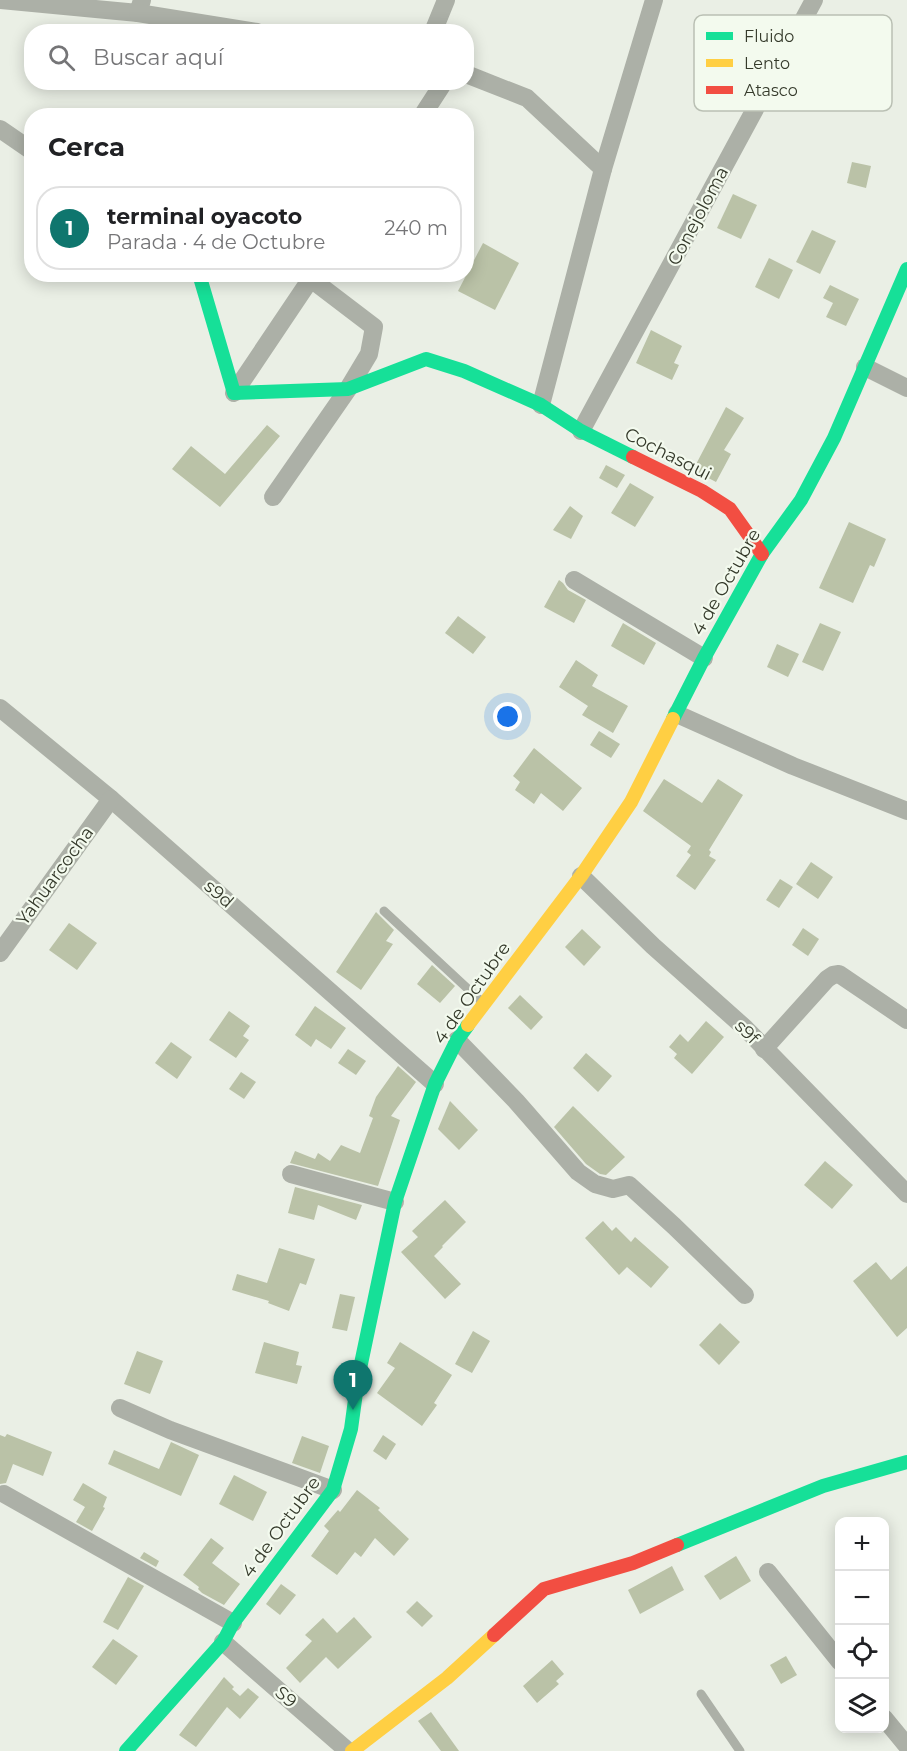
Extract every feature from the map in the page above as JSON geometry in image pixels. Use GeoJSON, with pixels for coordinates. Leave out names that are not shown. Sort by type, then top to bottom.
{"type":"FeatureCollection","features":[{"type":"Feature","properties":{"kind":"street"},"geometry":{"type":"LineString","coordinates":[[1,0],[140,7],[220,24]]}},
{"type":"Feature","properties":{"kind":"street"},"geometry":{"type":"LineString","coordinates":[[436,24],[446,0]]}},
{"type":"Feature","properties":{"kind":"street"},"geometry":{"type":"LineString","coordinates":[[541,405],[603,169],[654,0]]}},
{"type":"Feature","properties":{"kind":"street","name":"Conejoloma"},"geometry":{"type":"LineString","coordinates":[[806,15],[814,0]]}},
{"type":"Feature","properties":{"kind":"street"},"geometry":{"type":"LineString","coordinates":[[474,77],[527,98],[603,169]]}},
{"type":"Feature","properties":{"kind":"street"},"geometry":{"type":"LineString","coordinates":[[427,108],[439,90]]}},
{"type":"Feature","properties":{"kind":"street","name":"Conejoloma"},"geometry":{"type":"LineString","coordinates":[[581,431],[754,111]]}},
{"type":"Feature","properties":{"kind":"street"},"geometry":{"type":"LineString","coordinates":[[0,129],[24,146]]}},
{"type":"Feature","properties":{"kind":"street","name":"4 de Octubre"},"geometry":{"type":"LineString","coordinates":[[126,1751],[223,1642],[233,1623],[333,1490],[351,1429],[358,1378],[395,1202],[435,1084],[457,1040],[582,876],[631,802],[704,657],[762,554],[801,500],[834,438],[907,269]]}},
{"type":"Feature","properties":{"kind":"street"},"geometry":{"type":"LineString","coordinates":[[201,282],[234,393]]}},
{"type":"Feature","properties":{"kind":"street"},"geometry":{"type":"LineString","coordinates":[[234,393],[310,282]]}},
{"type":"Feature","properties":{"kind":"street"},"geometry":{"type":"LineString","coordinates":[[273,497],[348,389],[369,354],[374,327],[319,282]]}},
{"type":"Feature","properties":{"kind":"street","name":"Cochasqui"},"geometry":{"type":"LineString","coordinates":[[234,393],[348,389],[426,359],[464,370],[541,405],[581,431],[702,491],[730,509],[762,554]]}},
{"type":"Feature","properties":{"kind":"street"},"geometry":{"type":"LineString","coordinates":[[865,367],[907,388]]}},
{"type":"Feature","properties":{"kind":"street"},"geometry":{"type":"LineString","coordinates":[[574,580],[704,657]]}},
{"type":"Feature","properties":{"kind":"street","name":"s9d"},"geometry":{"type":"LineString","coordinates":[[0,708],[111,799],[435,1084]]}},
{"type":"Feature","properties":{"kind":"street"},"geometry":{"type":"LineString","coordinates":[[677,714],[793,766],[907,811]]}},
{"type":"Feature","properties":{"kind":"street","name":"Yahuarcocha"},"geometry":{"type":"LineString","coordinates":[[0,953],[111,799]]}},
{"type":"Feature","properties":{"kind":"street","name":"s9f"},"geometry":{"type":"LineString","coordinates":[[582,876],[653,946],[745,1028],[907,1194]]}},
{"type":"Feature","properties":{"kind":"street"},"geometry":{"type":"LineString","coordinates":[[764,1049],[833,975],[839,974],[907,1020]]}},
{"type":"Feature","properties":{"kind":"street"},"geometry":{"type":"LineString","coordinates":[[457,1040],[516,1101],[578,1172],[595,1184],[614,1189],[629,1185],[746,1295]]}},
{"type":"Feature","properties":{"kind":"street"},"geometry":{"type":"LineString","coordinates":[[291,1174],[395,1202]]}},
{"type":"Feature","properties":{"kind":"street"},"geometry":{"type":"LineString","coordinates":[[120,1408],[170,1430],[333,1490]]}},
{"type":"Feature","properties":{"kind":"street"},"geometry":{"type":"LineString","coordinates":[[350,1751],[447,1678],[544,1589],[633,1563],[823,1486],[907,1462]]}},
{"type":"Feature","properties":{"kind":"street"},"geometry":{"type":"LineString","coordinates":[[4,1494],[233,1623]]}},
{"type":"Feature","properties":{"kind":"street"},"geometry":{"type":"LineString","coordinates":[[768,1572],[835,1656]]}},
{"type":"Feature","properties":{"kind":"street","name":"S9"},"geometry":{"type":"LineString","coordinates":[[223,1642],[350,1751]]}},
{"type":"Feature","properties":{"kind":"street"},"geometry":{"type":"LineString","coordinates":[[889,1723],[907,1746]]}},
{"type":"Feature","properties":{"kind":"lane"},"geometry":{"type":"LineString","coordinates":[[384,911],[484,1004]]}},
{"type":"Feature","properties":{"kind":"lane"},"geometry":{"type":"LineString","coordinates":[[701,1694],[740,1751]]}},
{"type":"Feature","properties":{"kind":"building"},"geometry":{"type":"Polygon","coordinates":[[[852,162],[871,166],[866,188],[847,183],[852,162]]]}},
{"type":"Feature","properties":{"kind":"building"},"geometry":{"type":"Polygon","coordinates":[[[733,194],[757,205],[741,239],[717,228],[733,194]]]}},
{"type":"Feature","properties":{"kind":"building"},"geometry":{"type":"Polygon","coordinates":[[[812,230],[836,241],[820,274],[796,262],[812,230]]]}},
{"type":"Feature","properties":{"kind":"building"},"geometry":{"type":"Polygon","coordinates":[[[483,243],[519,263],[495,310],[458,291],[463,282],[474,282],[474,260],[483,243]]]}},
{"type":"Feature","properties":{"kind":"building"},"geometry":{"type":"Polygon","coordinates":[[[769,258],[793,270],[779,299],[755,287],[769,258]]]}},
{"type":"Feature","properties":{"kind":"building"},"geometry":{"type":"Polygon","coordinates":[[[830,285],[859,299],[846,326],[826,317],[833,303],[823,298],[830,285]]]}},
{"type":"Feature","properties":{"kind":"building"},"geometry":{"type":"Polygon","coordinates":[[[651,330],[682,346],[674,363],[679,365],[672,380],[636,363],[651,330]]]}},
{"type":"Feature","properties":{"kind":"building"},"geometry":{"type":"Polygon","coordinates":[[[726,407],[744,418],[724,450],[731,454],[716,482],[693,470],[726,407]]]}},
{"type":"Feature","properties":{"kind":"building"},"geometry":{"type":"Polygon","coordinates":[[[267,425],[280,436],[220,507],[172,469],[191,446],[225,474],[267,425]]]}},
{"type":"Feature","properties":{"kind":"building"},"geometry":{"type":"Polygon","coordinates":[[[606,465],[625,475],[617,488],[599,478],[606,465]]]}},
{"type":"Feature","properties":{"kind":"building"},"geometry":{"type":"Polygon","coordinates":[[[630,483],[654,497],[635,527],[611,513],[630,483]]]}},
{"type":"Feature","properties":{"kind":"building"},"geometry":{"type":"Polygon","coordinates":[[[570,506],[583,516],[571,539],[553,530],[570,506]]]}},
{"type":"Feature","properties":{"kind":"building"},"geometry":{"type":"Polygon","coordinates":[[[849,522],[886,539],[874,567],[870,565],[853,603],[819,588],[849,522]]]}},
{"type":"Feature","properties":{"kind":"building"},"geometry":{"type":"Polygon","coordinates":[[[559,580],[568,590],[586,600],[574,623],[544,607],[559,580]]]}},
{"type":"Feature","properties":{"kind":"building"},"geometry":{"type":"Polygon","coordinates":[[[458,616],[486,637],[473,654],[445,633],[458,616]]]}},
{"type":"Feature","properties":{"kind":"building"},"geometry":{"type":"Polygon","coordinates":[[[623,623],[656,643],[644,665],[611,646],[623,623]]]}},
{"type":"Feature","properties":{"kind":"building"},"geometry":{"type":"Polygon","coordinates":[[[820,623],[841,632],[823,671],[802,662],[820,623]]]}},
{"type":"Feature","properties":{"kind":"building"},"geometry":{"type":"Polygon","coordinates":[[[777,644],[799,654],[788,677],[767,667],[777,644]]]}},
{"type":"Feature","properties":{"kind":"building"},"geometry":{"type":"Polygon","coordinates":[[[576,660],[598,675],[592,686],[628,706],[613,733],[582,715],[588,706],[559,687],[576,660]]]}},
{"type":"Feature","properties":{"kind":"building"},"geometry":{"type":"Polygon","coordinates":[[[599,731],[620,744],[611,758],[590,745],[599,731]]]}},
{"type":"Feature","properties":{"kind":"building"},"geometry":{"type":"Polygon","coordinates":[[[534,748],[582,788],[563,811],[541,793],[534,804],[515,790],[520,782],[513,776],[534,748]]]}},
{"type":"Feature","properties":{"kind":"building"},"geometry":{"type":"Polygon","coordinates":[[[664,779],[702,803],[718,779],[743,795],[709,850],[711,852],[709,856],[716,860],[695,890],[676,876],[691,855],[687,852],[691,846],[643,811],[664,779]]]}},
{"type":"Feature","properties":{"kind":"building"},"geometry":{"type":"Polygon","coordinates":[[[811,862],[833,877],[818,899],[796,884],[811,862]]]}},
{"type":"Feature","properties":{"kind":"building"},"geometry":{"type":"Polygon","coordinates":[[[780,879],[793,887],[779,908],[766,900],[780,879]]]}},
{"type":"Feature","properties":{"kind":"building"},"geometry":{"type":"Polygon","coordinates":[[[376,912],[394,930],[386,941],[393,944],[361,990],[336,972],[376,912]]]}},
{"type":"Feature","properties":{"kind":"building"},"geometry":{"type":"Polygon","coordinates":[[[69,923],[97,943],[77,970],[49,950],[69,923]]]}},
{"type":"Feature","properties":{"kind":"building"},"geometry":{"type":"Polygon","coordinates":[[[803,928],[819,939],[808,956],[792,945],[803,928]]]}},
{"type":"Feature","properties":{"kind":"building"},"geometry":{"type":"Polygon","coordinates":[[[582,929],[601,947],[584,966],[565,947],[582,929]]]}},
{"type":"Feature","properties":{"kind":"building"},"geometry":{"type":"Polygon","coordinates":[[[432,965],[455,986],[440,1003],[417,984],[432,965]]]}},
{"type":"Feature","properties":{"kind":"building"},"geometry":{"type":"Polygon","coordinates":[[[520,995],[543,1017],[531,1030],[508,1008],[520,995]]]}},
{"type":"Feature","properties":{"kind":"building"},"geometry":{"type":"Polygon","coordinates":[[[315,1006],[346,1028],[331,1049],[316,1039],[311,1047],[295,1035],[315,1006]]]}},
{"type":"Feature","properties":{"kind":"building"},"geometry":{"type":"Polygon","coordinates":[[[229,1011],[250,1026],[243,1036],[249,1040],[236,1058],[209,1040],[229,1011]]]}},
{"type":"Feature","properties":{"kind":"building"},"geometry":{"type":"Polygon","coordinates":[[[706,1021],[724,1037],[692,1074],[674,1058],[677,1054],[669,1047],[680,1034],[688,1042],[706,1021]]]}},
{"type":"Feature","properties":{"kind":"building"},"geometry":{"type":"Polygon","coordinates":[[[171,1042],[192,1057],[177,1079],[155,1063],[171,1042]]]}},
{"type":"Feature","properties":{"kind":"building"},"geometry":{"type":"Polygon","coordinates":[[[348,1049],[366,1061],[356,1075],[338,1063],[348,1049]]]}},
{"type":"Feature","properties":{"kind":"building"},"geometry":{"type":"Polygon","coordinates":[[[586,1053],[612,1076],[598,1092],[573,1068],[586,1053]]]}},
{"type":"Feature","properties":{"kind":"building"},"geometry":{"type":"Polygon","coordinates":[[[398,1066],[416,1082],[391,1116],[400,1120],[378,1186],[290,1163],[295,1151],[315,1159],[318,1153],[330,1161],[341,1145],[360,1153],[373,1118],[369,1116],[376,1097],[398,1066]]]}},
{"type":"Feature","properties":{"kind":"building"},"geometry":{"type":"Polygon","coordinates":[[[241,1072],[256,1082],[244,1099],[229,1089],[241,1072]]]}},
{"type":"Feature","properties":{"kind":"building"},"geometry":{"type":"Polygon","coordinates":[[[450,1101],[478,1130],[459,1150],[438,1129],[450,1101]]]}},
{"type":"Feature","properties":{"kind":"building"},"geometry":{"type":"Polygon","coordinates":[[[573,1106],[625,1157],[606,1175],[600,1174],[586,1164],[554,1127],[573,1106]]]}},
{"type":"Feature","properties":{"kind":"building"},"geometry":{"type":"Polygon","coordinates":[[[825,1161],[853,1185],[832,1209],[804,1185],[825,1161]]]}},
{"type":"Feature","properties":{"kind":"building"},"geometry":{"type":"Polygon","coordinates":[[[295,1187],[362,1205],[356,1220],[318,1205],[314,1220],[288,1213],[295,1187]]]}},
{"type":"Feature","properties":{"kind":"building"},"geometry":{"type":"Polygon","coordinates":[[[445,1200],[466,1222],[434,1256],[461,1284],[445,1299],[401,1252],[418,1237],[412,1231],[445,1200]]]}},
{"type":"Feature","properties":{"kind":"building"},"geometry":{"type":"Polygon","coordinates":[[[603,1221],[612,1231],[616,1227],[631,1242],[635,1237],[669,1267],[651,1288],[627,1267],[619,1275],[585,1238],[603,1221]]]}},
{"type":"Feature","properties":{"kind":"building"},"geometry":{"type":"Polygon","coordinates":[[[279,1248],[315,1259],[306,1285],[300,1283],[289,1311],[268,1303],[269,1301],[232,1290],[237,1274],[267,1283],[279,1248]]]}},
{"type":"Feature","properties":{"kind":"building"},"geometry":{"type":"Polygon","coordinates":[[[876,1262],[891,1280],[907,1266],[907,1328],[897,1337],[853,1281],[876,1262]]]}},
{"type":"Feature","properties":{"kind":"building"},"geometry":{"type":"Polygon","coordinates":[[[340,1294],[355,1297],[347,1331],[332,1328],[340,1294]]]}},
{"type":"Feature","properties":{"kind":"building"},"geometry":{"type":"Polygon","coordinates":[[[720,1323],[740,1342],[719,1365],[699,1345],[720,1323]]]}},
{"type":"Feature","properties":{"kind":"building"},"geometry":{"type":"Polygon","coordinates":[[[473,1331],[490,1341],[472,1373],[455,1364],[473,1331]]]}},
{"type":"Feature","properties":{"kind":"building"},"geometry":{"type":"Polygon","coordinates":[[[264,1342],[299,1352],[296,1365],[302,1366],[297,1384],[255,1373],[264,1342]]]}},
{"type":"Feature","properties":{"kind":"building"},"geometry":{"type":"Polygon","coordinates":[[[400,1342],[452,1375],[434,1403],[437,1405],[422,1426],[377,1393],[395,1368],[387,1363],[400,1342]]]}},
{"type":"Feature","properties":{"kind":"building"},"geometry":{"type":"Polygon","coordinates":[[[137,1351],[163,1361],[150,1394],[124,1384],[137,1351]]]}},
{"type":"Feature","properties":{"kind":"building"},"geometry":{"type":"Polygon","coordinates":[[[7,1434],[52,1452],[43,1476],[13,1464],[6,1483],[0,1484],[0,1435],[5,1437],[7,1434]]]}},
{"type":"Feature","properties":{"kind":"building"},"geometry":{"type":"Polygon","coordinates":[[[383,1435],[396,1444],[386,1460],[373,1451],[383,1435]]]}},
{"type":"Feature","properties":{"kind":"building"},"geometry":{"type":"Polygon","coordinates":[[[302,1436],[329,1446],[320,1473],[292,1463],[302,1436]]]}},
{"type":"Feature","properties":{"kind":"building"},"geometry":{"type":"Polygon","coordinates":[[[171,1442],[199,1455],[181,1496],[108,1464],[114,1450],[159,1469],[171,1442]]]}},
{"type":"Feature","properties":{"kind":"building"},"geometry":{"type":"Polygon","coordinates":[[[234,1475],[267,1492],[253,1521],[219,1504],[234,1475]]]}},
{"type":"Feature","properties":{"kind":"building"},"geometry":{"type":"Polygon","coordinates":[[[83,1483],[107,1497],[103,1507],[105,1508],[92,1531],[76,1522],[85,1507],[73,1500],[83,1483]]]}},
{"type":"Feature","properties":{"kind":"building"},"geometry":{"type":"Polygon","coordinates":[[[357,1490],[380,1508],[378,1510],[409,1539],[394,1556],[375,1538],[361,1557],[355,1552],[337,1575],[311,1556],[329,1531],[324,1526],[338,1510],[340,1512],[357,1490]]]}},
{"type":"Feature","properties":{"kind":"building"},"geometry":{"type":"Polygon","coordinates":[[[211,1538],[224,1548],[212,1563],[240,1584],[224,1605],[202,1593],[199,1587],[183,1575],[211,1538]]]}},
{"type":"Feature","properties":{"kind":"building"},"geometry":{"type":"Polygon","coordinates":[[[144,1552],[159,1561],[156,1567],[140,1558],[144,1552]]]}},
{"type":"Feature","properties":{"kind":"building"},"geometry":{"type":"Polygon","coordinates":[[[736,1556],[751,1581],[720,1600],[704,1576],[736,1556]]]}},
{"type":"Feature","properties":{"kind":"building"},"geometry":{"type":"Polygon","coordinates":[[[672,1566],[684,1590],[640,1614],[628,1590],[672,1566]]]}},
{"type":"Feature","properties":{"kind":"building"},"geometry":{"type":"Polygon","coordinates":[[[128,1577],[144,1586],[118,1630],[103,1622],[128,1577]]]}},
{"type":"Feature","properties":{"kind":"building"},"geometry":{"type":"Polygon","coordinates":[[[281,1584],[296,1595],[280,1615],[266,1604],[281,1584]]]}},
{"type":"Feature","properties":{"kind":"building"},"geometry":{"type":"Polygon","coordinates":[[[417,1601],[433,1616],[422,1627],[406,1612],[417,1601]]]}},
{"type":"Feature","properties":{"kind":"building"},"geometry":{"type":"Polygon","coordinates":[[[354,1617],[372,1637],[338,1669],[326,1657],[300,1683],[286,1668],[312,1641],[305,1635],[323,1618],[337,1633],[354,1617]]]}},
{"type":"Feature","properties":{"kind":"building"},"geometry":{"type":"Polygon","coordinates":[[[113,1639],[138,1656],[116,1685],[92,1667],[113,1639]]]}},
{"type":"Feature","properties":{"kind":"building"},"geometry":{"type":"Polygon","coordinates":[[[786,1656],[797,1675],[781,1684],[770,1665],[786,1656]]]}},
{"type":"Feature","properties":{"kind":"building"},"geometry":{"type":"Polygon","coordinates":[[[552,1660],[564,1674],[556,1681],[559,1684],[537,1703],[523,1686],[552,1660]]]}},
{"type":"Feature","properties":{"kind":"building"},"geometry":{"type":"Polygon","coordinates":[[[224,1677],[240,1696],[248,1688],[259,1697],[240,1719],[227,1707],[196,1747],[179,1735],[224,1677]]]}},
{"type":"Feature","properties":{"kind":"building"},"geometry":{"type":"Polygon","coordinates":[[[431,1712],[459,1751],[441,1751],[418,1721],[431,1712]]]}},
{"type":"Feature","properties":{"kind":"traffic: fast"},"geometry":{"type":"LineString","coordinates":[[673,719],[762,554],[801,500],[834,438],[907,269]]}},
{"type":"Feature","properties":{"kind":"traffic: fast"},"geometry":{"type":"LineString","coordinates":[[201,282],[234,393],[348,389],[426,359],[464,371],[541,405],[581,431],[633,457]]}},
{"type":"Feature","properties":{"kind":"traffic: fast"},"geometry":{"type":"LineString","coordinates":[[126,1751],[223,1642],[233,1623],[333,1490],[351,1429],[358,1378],[395,1202],[435,1084],[457,1040],[468,1025]]}},
{"type":"Feature","properties":{"kind":"traffic: fast"},"geometry":{"type":"LineString","coordinates":[[677,1545],[823,1486],[907,1462]]}},
{"type":"Feature","properties":{"kind":"traffic: slow"},"geometry":{"type":"LineString","coordinates":[[468,1025],[581,876],[631,802],[673,719]]}},
{"type":"Feature","properties":{"kind":"traffic: slow"},"geometry":{"type":"LineString","coordinates":[[352,1751],[447,1678],[494,1635]]}},
{"type":"Feature","properties":{"kind":"traffic: jam"},"geometry":{"type":"LineString","coordinates":[[633,457],[702,491],[730,509],[762,554]]}},
{"type":"Feature","properties":{"kind":"traffic: jam"},"geometry":{"type":"LineString","coordinates":[[494,1635],[544,1589],[633,1563],[677,1545]]}},
{"type":"Feature","properties":{"kind":"place","name":"terminal oyacoto"},"geometry":{"type":"Point","coordinates":[353,1410]}}]}
